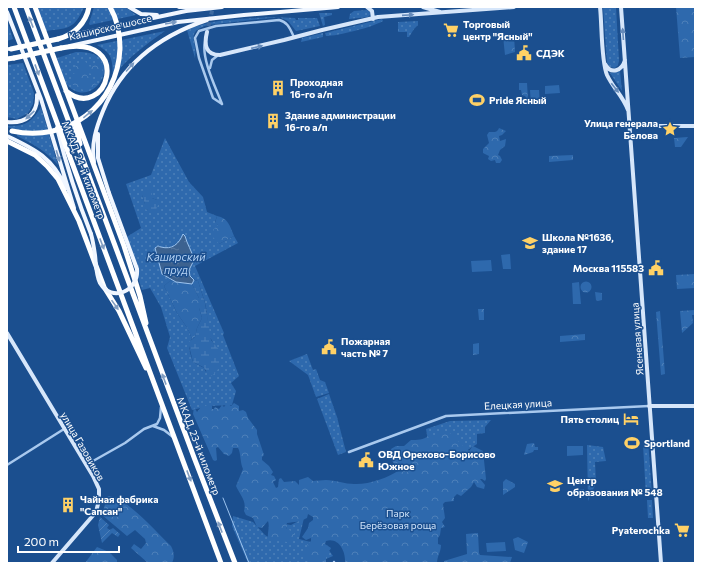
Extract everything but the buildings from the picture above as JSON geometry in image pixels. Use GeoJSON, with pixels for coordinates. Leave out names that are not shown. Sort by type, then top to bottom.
{"type":"FeatureCollection","features":[{"type":"Feature","properties":{"kind":"highway","name":"МКАД, 24-й километр"},"geometry":{"type":"LineString","coordinates":[[14,7],[138,339]]}},
{"type":"Feature","properties":{"kind":"highway","name":"МКАД, 24-й километр"},"geometry":{"type":"LineString","coordinates":[[26,7],[148,334]]}},
{"type":"Feature","properties":{"kind":"highway"},"geometry":{"type":"LineString","coordinates":[[35,7],[65,90],[95,166],[140,296],[148,334]]}},
{"type":"Feature","properties":{"kind":"highway"},"geometry":{"type":"LineString","coordinates":[[61,38],[76,30],[81,25],[89,7]]}},
{"type":"Feature","properties":{"kind":"highway"},"geometry":{"type":"LineString","coordinates":[[10,130],[36,134],[56,131],[75,123],[92,111],[98,104],[110,87],[118,66],[118,31],[110,7]]}},
{"type":"Feature","properties":{"kind":"highway","name":"Каширское шоссе"},"geometry":{"type":"LineString","coordinates":[[8,49],[61,38]]}},
{"type":"Feature","properties":{"kind":"highway"},"geometry":{"type":"LineString","coordinates":[[63,47],[79,46],[94,50],[103,57],[108,69],[108,76],[104,86],[94,95],[77,98],[65,90]]}},
{"type":"Feature","properties":{"kind":"highway","name":"Каширское шоссе"},"geometry":{"type":"LineString","coordinates":[[9,59],[63,47]]}},
{"type":"Feature","properties":{"kind":"highway"},"geometry":{"type":"LineString","coordinates":[[68,96],[77,129],[82,157]]}},
{"type":"Feature","properties":{"kind":"highway"},"geometry":{"type":"LineString","coordinates":[[7,141],[35,155],[54,173],[63,186],[79,221],[108,296],[119,311],[156,388]]}},
{"type":"Feature","properties":{"kind":"highway","name":"МКАД, 23-й километр"},"geometry":{"type":"LineString","coordinates":[[148,334],[194,460],[235,563]]}},
{"type":"Feature","properties":{"kind":"highway","name":"МКАД, 23-й километр"},"geometry":{"type":"LineString","coordinates":[[138,339],[221,563]]}},
{"type":"Feature","properties":{"kind":"main road"},"geometry":{"type":"LineString","coordinates":[[129,7],[136,12],[146,15],[166,15]]}},
{"type":"Feature","properties":{"kind":"main road"},"geometry":{"type":"LineString","coordinates":[[179,7],[212,8]]}},
{"type":"Feature","properties":{"kind":"main road","name":"Каширское шоссе"},"geometry":{"type":"LineString","coordinates":[[61,38],[166,15],[222,7]]}},
{"type":"Feature","properties":{"kind":"main road","name":"Каширское шоссе"},"geometry":{"type":"LineString","coordinates":[[63,47],[160,25],[214,18],[338,7]]}},
{"type":"Feature","properties":{"kind":"main road"},"geometry":{"type":"LineString","coordinates":[[368,7],[372,11],[373,19]]}},
{"type":"Feature","properties":{"kind":"main road"},"geometry":{"type":"LineString","coordinates":[[423,7],[443,12]]}},
{"type":"Feature","properties":{"kind":"main road"},"geometry":{"type":"LineString","coordinates":[[207,32],[205,40],[209,52],[220,55],[373,19],[514,7]]}},
{"type":"Feature","properties":{"kind":"main road","name":"Ясеневая улица"},"geometry":{"type":"LineString","coordinates":[[600,7],[604,62],[607,74],[612,85],[624,100],[629,115]]}},
{"type":"Feature","properties":{"kind":"main road","name":"Ясеневая улица"},"geometry":{"type":"LineString","coordinates":[[621,7],[661,563]]}},
{"type":"Feature","properties":{"kind":"main road"},"geometry":{"type":"LineString","coordinates":[[7,12],[37,92],[74,209]]}},
{"type":"Feature","properties":{"kind":"main road"},"geometry":{"type":"LineString","coordinates":[[95,166],[93,146],[101,116],[116,84],[128,69],[140,56],[178,32],[189,26],[214,18]]}},
{"type":"Feature","properties":{"kind":"main road"},"geometry":{"type":"LineString","coordinates":[[604,62],[609,70],[617,71],[624,65],[625,58]]}},
{"type":"Feature","properties":{"kind":"main road"},"geometry":{"type":"LineString","coordinates":[[7,122],[17,122],[26,119],[31,115],[36,107],[37,92]]}},
{"type":"Feature","properties":{"kind":"main road"},"geometry":{"type":"LineString","coordinates":[[52,110],[77,198],[91,234],[100,283],[111,292],[118,293],[128,290],[135,282],[137,269],[109,193],[98,158],[98,137],[101,116]]}},
{"type":"Feature","properties":{"kind":"main road"},"geometry":{"type":"LineString","coordinates":[[630,126],[695,126]]}},
{"type":"Feature","properties":{"kind":"main road"},"geometry":{"type":"LineString","coordinates":[[7,136],[34,149],[50,163],[63,180],[79,221]]}},
{"type":"Feature","properties":{"kind":"main road","name":"улица Газовиков"},"geometry":{"type":"LineString","coordinates":[[7,333],[64,429],[94,476],[98,489],[99,500],[96,512],[52,563]]}},
{"type":"Feature","properties":{"kind":"main road","name":"Елецкая улица"},"geometry":{"type":"LineString","coordinates":[[649,406],[695,406]]}},
{"type":"Feature","properties":{"kind":"street"},"geometry":{"type":"LineString","coordinates":[[205,40],[204,51],[222,104],[215,100],[212,96],[198,56],[195,38],[199,31],[216,26],[277,20],[285,22],[294,37]]}},
{"type":"Feature","properties":{"kind":"street"},"geometry":{"type":"LineString","coordinates":[[210,70],[212,60],[216,56],[220,55]]}},
{"type":"Feature","properties":{"kind":"street"},"geometry":{"type":"LineString","coordinates":[[86,465],[125,443],[144,429],[153,426],[159,421],[161,402]]}},
{"type":"Feature","properties":{"kind":"street","name":"Елецкая улица"},"geometry":{"type":"LineString","coordinates":[[349,452],[446,416],[649,406]]}},
{"type":"Feature","properties":{"kind":"street"},"geometry":{"type":"LineString","coordinates":[[153,426],[164,430],[175,439]]}},
{"type":"Feature","properties":{"kind":"street"},"geometry":{"type":"LineString","coordinates":[[7,465],[64,429]]}},
{"type":"Feature","properties":{"kind":"green space"},"geometry":{"type":"Polygon","coordinates":[[[37,7],[84,7],[73,24],[65,28],[45,31],[37,7]]]}},
{"type":"Feature","properties":{"kind":"green space"},"geometry":{"type":"Polygon","coordinates":[[[94,7],[125,7],[136,15],[90,25],[94,7]]]}},
{"type":"Feature","properties":{"kind":"green space"},"geometry":{"type":"Polygon","coordinates":[[[603,7],[616,7],[619,61],[615,68],[610,67],[607,63],[603,7]]]}},
{"type":"Feature","properties":{"kind":"green space"},"geometry":{"type":"Polygon","coordinates":[[[676,7],[695,7],[695,57],[680,58],[676,7]]]}},
{"type":"Feature","properties":{"kind":"green space"},"geometry":{"type":"Polygon","coordinates":[[[367,10],[370,12],[368,17],[349,19],[350,14],[354,11],[367,10]]]}},
{"type":"Feature","properties":{"kind":"green space"},"geometry":{"type":"Polygon","coordinates":[[[319,13],[332,13],[332,15],[324,17],[325,25],[323,26],[319,13]]]}},
{"type":"Feature","properties":{"kind":"green space"},"geometry":{"type":"Polygon","coordinates":[[[278,17],[208,25],[201,28],[194,34],[195,58],[187,30],[219,21],[278,17]]]}},
{"type":"Feature","properties":{"kind":"green space"},"geometry":{"type":"Polygon","coordinates":[[[280,17],[295,18],[296,20],[298,20],[298,18],[317,18],[320,26],[296,31],[288,21],[280,17]]]}},
{"type":"Feature","properties":{"kind":"green space"},"geometry":{"type":"Polygon","coordinates":[[[382,19],[383,21],[372,26],[355,31],[331,36],[326,36],[325,33],[382,19]]]}},
{"type":"Feature","properties":{"kind":"green space"},"geometry":{"type":"Polygon","coordinates":[[[7,20],[13,39],[7,41],[7,20]]]}},
{"type":"Feature","properties":{"kind":"green space"},"geometry":{"type":"Polygon","coordinates":[[[418,21],[418,25],[409,37],[407,37],[407,32],[398,32],[398,22],[418,21]]]}},
{"type":"Feature","properties":{"kind":"green space"},"geometry":{"type":"Polygon","coordinates":[[[165,31],[125,63],[113,76],[111,58],[109,54],[97,45],[165,31]]]}},
{"type":"Feature","properties":{"kind":"green space"},"geometry":{"type":"Polygon","coordinates":[[[323,33],[323,37],[301,42],[302,38],[323,33]]]}},
{"type":"Feature","properties":{"kind":"green space"},"geometry":{"type":"Polygon","coordinates":[[[507,35],[508,37],[514,36],[515,52],[505,55],[503,36],[507,35]]]}},
{"type":"Feature","properties":{"kind":"green space"},"geometry":{"type":"Polygon","coordinates":[[[76,52],[84,52],[95,55],[103,62],[103,77],[92,90],[84,92],[76,91],[67,85],[62,75],[57,58],[76,52]]]}},
{"type":"Feature","properties":{"kind":"green space"},"geometry":{"type":"Polygon","coordinates":[[[84,60],[90,67],[97,62],[101,63],[103,67],[100,81],[92,74],[83,72],[97,85],[87,90],[78,88],[72,84],[73,74],[77,72],[75,65],[84,60]]]}},
{"type":"Feature","properties":{"kind":"green space"},"geometry":{"type":"Polygon","coordinates":[[[23,63],[34,93],[33,104],[28,113],[17,119],[7,117],[7,65],[23,63]]]}},
{"type":"Feature","properties":{"kind":"green space"},"geometry":{"type":"Polygon","coordinates":[[[620,71],[622,91],[610,73],[620,71]]]}},
{"type":"Feature","properties":{"kind":"green space"},"geometry":{"type":"Polygon","coordinates":[[[519,83],[527,83],[528,100],[522,95],[521,90],[519,90],[519,83]]]}},
{"type":"Feature","properties":{"kind":"green space"},"geometry":{"type":"Polygon","coordinates":[[[559,85],[560,93],[545,94],[545,86],[559,85]]]}},
{"type":"Feature","properties":{"kind":"green space"},"geometry":{"type":"Polygon","coordinates":[[[530,90],[539,90],[540,105],[531,105],[530,90]]]}},
{"type":"Feature","properties":{"kind":"green space"},"geometry":{"type":"Polygon","coordinates":[[[41,107],[58,165],[39,148],[17,136],[18,130],[7,127],[19,126],[31,120],[41,107]]]}},
{"type":"Feature","properties":{"kind":"green space"},"geometry":{"type":"Polygon","coordinates":[[[499,128],[506,131],[499,136],[500,141],[506,139],[505,146],[500,150],[498,155],[502,160],[500,163],[496,163],[495,160],[491,161],[488,159],[489,156],[483,153],[483,149],[489,143],[487,135],[489,132],[494,132],[499,128]]]}},
{"type":"Feature","properties":{"kind":"green space"},"geometry":{"type":"Polygon","coordinates":[[[688,137],[681,147],[675,147],[674,138],[688,137]]]}},
{"type":"Feature","properties":{"kind":"green space"},"geometry":{"type":"Polygon","coordinates":[[[165,138],[189,182],[203,197],[207,212],[217,216],[215,222],[218,225],[219,244],[234,236],[238,243],[195,266],[224,333],[223,335],[239,376],[231,383],[236,391],[232,405],[209,406],[192,410],[167,348],[170,337],[161,307],[150,288],[142,290],[125,238],[141,228],[126,184],[151,175],[165,138]],[[142,195],[145,209],[150,210],[157,200],[152,198],[152,196],[142,195]],[[185,236],[178,243],[172,246],[155,248],[162,274],[171,280],[164,286],[192,339],[189,347],[193,362],[204,368],[206,372],[215,345],[210,336],[206,308],[198,281],[191,276],[189,272],[194,260],[185,236]]]}},
{"type":"Feature","properties":{"kind":"green space"},"geometry":{"type":"Polygon","coordinates":[[[573,155],[573,160],[549,162],[549,156],[573,155]]]}},
{"type":"Feature","properties":{"kind":"green space"},"geometry":{"type":"Polygon","coordinates":[[[145,188],[152,190],[152,198],[157,200],[159,203],[155,212],[145,209],[142,195],[145,188]]]}},
{"type":"Feature","properties":{"kind":"green space"},"geometry":{"type":"Polygon","coordinates":[[[217,216],[226,221],[234,236],[219,244],[212,236],[214,229],[218,225],[215,223],[217,216]]]}},
{"type":"Feature","properties":{"kind":"green space"},"geometry":{"type":"Polygon","coordinates":[[[510,254],[511,269],[503,269],[501,255],[510,254]]]}},
{"type":"Feature","properties":{"kind":"green space"},"geometry":{"type":"Polygon","coordinates":[[[491,260],[492,271],[472,272],[471,261],[491,260]]]}},
{"type":"Feature","properties":{"kind":"green space"},"geometry":{"type":"Polygon","coordinates":[[[695,274],[695,288],[677,289],[676,275],[695,274]]]}},
{"type":"Feature","properties":{"kind":"green space"},"geometry":{"type":"Polygon","coordinates":[[[171,280],[192,284],[199,298],[199,308],[202,318],[197,328],[195,337],[192,339],[164,286],[171,280]]]}},
{"type":"Feature","properties":{"kind":"green space"},"geometry":{"type":"Polygon","coordinates":[[[194,280],[198,281],[205,303],[211,340],[220,351],[221,359],[219,368],[211,376],[203,367],[193,362],[189,346],[189,342],[195,337],[197,328],[202,318],[199,308],[199,298],[192,284],[194,280]]]}},
{"type":"Feature","properties":{"kind":"green space"},"geometry":{"type":"Polygon","coordinates":[[[579,282],[581,304],[573,304],[572,283],[579,282]]]}},
{"type":"Feature","properties":{"kind":"green space"},"geometry":{"type":"Polygon","coordinates":[[[584,282],[588,282],[590,283],[590,291],[584,292],[581,289],[581,285],[584,282]]]}},
{"type":"Feature","properties":{"kind":"green space"},"geometry":{"type":"Polygon","coordinates":[[[595,292],[602,293],[602,300],[596,300],[595,292]]]}},
{"type":"Feature","properties":{"kind":"green space"},"geometry":{"type":"Polygon","coordinates":[[[478,309],[484,309],[484,320],[479,320],[478,309]]]}},
{"type":"Feature","properties":{"kind":"green space"},"geometry":{"type":"Polygon","coordinates":[[[695,310],[695,315],[692,315],[693,323],[682,333],[680,311],[695,310]]]}},
{"type":"Feature","properties":{"kind":"green space"},"geometry":{"type":"Polygon","coordinates":[[[660,311],[665,374],[661,375],[656,312],[660,311]]]}},
{"type":"Feature","properties":{"kind":"green space"},"geometry":{"type":"Polygon","coordinates":[[[585,334],[585,340],[560,342],[560,336],[585,334]]]}},
{"type":"Feature","properties":{"kind":"green space"},"geometry":{"type":"Polygon","coordinates":[[[479,343],[479,354],[473,355],[473,344],[479,343]]]}},
{"type":"Feature","properties":{"kind":"green space"},"geometry":{"type":"Polygon","coordinates":[[[307,354],[313,370],[316,369],[320,380],[325,382],[329,393],[316,397],[308,375],[289,361],[307,354]]]}},
{"type":"Feature","properties":{"kind":"green space"},"geometry":{"type":"Polygon","coordinates":[[[329,394],[337,417],[346,452],[338,455],[317,399],[329,394]]]}},
{"type":"Feature","properties":{"kind":"green space","name":"Парк Берёзовая роща"},"geometry":{"type":"Polygon","coordinates":[[[208,403],[212,406],[212,409],[215,407],[219,409],[222,405],[224,407],[227,403],[231,406],[234,403],[239,406],[239,411],[243,410],[246,412],[248,418],[257,430],[264,455],[262,460],[273,472],[271,475],[274,476],[276,480],[273,482],[276,488],[278,487],[279,479],[281,478],[284,482],[295,481],[299,485],[299,480],[308,477],[313,481],[329,480],[354,484],[371,482],[384,478],[399,470],[399,467],[392,460],[390,455],[391,449],[396,446],[404,446],[411,440],[435,436],[441,430],[455,435],[460,444],[466,447],[469,451],[473,446],[483,451],[486,479],[485,481],[480,479],[485,485],[484,489],[477,487],[474,482],[471,487],[461,496],[457,494],[454,497],[454,501],[445,502],[443,504],[445,518],[442,522],[445,527],[441,528],[438,538],[438,544],[441,545],[437,563],[345,563],[341,546],[335,541],[331,540],[326,541],[325,544],[331,548],[326,553],[326,563],[305,563],[308,557],[304,556],[306,547],[317,549],[307,545],[311,541],[311,538],[306,540],[302,537],[308,528],[309,523],[313,520],[313,517],[308,514],[307,518],[297,522],[287,523],[286,528],[294,533],[294,538],[290,542],[268,540],[268,521],[262,528],[257,527],[253,518],[246,515],[244,511],[245,504],[236,486],[243,469],[238,448],[233,448],[232,453],[229,456],[224,454],[218,447],[216,448],[217,460],[213,460],[193,414],[194,407],[197,412],[201,407],[206,406],[208,403]]]}},
{"type":"Feature","properties":{"kind":"green space"},"geometry":{"type":"Polygon","coordinates":[[[491,420],[485,427],[485,433],[477,434],[477,444],[466,451],[444,436],[433,436],[428,441],[426,429],[450,421],[491,420]]]}},
{"type":"Feature","properties":{"kind":"green space"},"geometry":{"type":"Polygon","coordinates":[[[648,440],[652,494],[646,496],[643,445],[648,440]]]}},
{"type":"Feature","properties":{"kind":"green space"},"geometry":{"type":"Polygon","coordinates":[[[534,443],[535,447],[538,447],[538,450],[534,450],[533,452],[524,455],[527,444],[534,443]]]}},
{"type":"Feature","properties":{"kind":"green space"},"geometry":{"type":"Polygon","coordinates":[[[587,445],[603,447],[606,461],[595,462],[596,483],[588,501],[587,445]]]}},
{"type":"Feature","properties":{"kind":"green space"},"geometry":{"type":"Polygon","coordinates":[[[567,446],[583,446],[583,455],[567,456],[567,446]]]}},
{"type":"Feature","properties":{"kind":"green space"},"geometry":{"type":"Polygon","coordinates":[[[506,479],[515,484],[515,487],[503,495],[503,482],[506,479]]]}},
{"type":"Feature","properties":{"kind":"green space"},"geometry":{"type":"Polygon","coordinates":[[[584,489],[584,497],[573,497],[572,490],[584,489]]]}},
{"type":"Feature","properties":{"kind":"green space"},"geometry":{"type":"Polygon","coordinates":[[[109,496],[124,502],[171,546],[174,554],[172,563],[148,563],[131,548],[134,544],[141,549],[146,543],[145,539],[135,530],[127,536],[102,515],[106,501],[105,498],[109,496]]]}},
{"type":"Feature","properties":{"kind":"green space"},"geometry":{"type":"Polygon","coordinates":[[[647,500],[652,500],[653,518],[648,518],[647,500]]]}},
{"type":"Feature","properties":{"kind":"green space"},"geometry":{"type":"Polygon","coordinates":[[[233,516],[253,522],[265,535],[270,538],[289,532],[284,524],[291,525],[304,518],[299,539],[326,546],[333,556],[326,559],[323,563],[248,563],[232,526],[233,516]]]}},
{"type":"Feature","properties":{"kind":"green space"},"geometry":{"type":"Polygon","coordinates":[[[100,517],[109,525],[107,528],[110,530],[113,528],[120,534],[118,537],[112,533],[102,543],[98,525],[100,517]]]}},
{"type":"Feature","properties":{"kind":"green space"},"geometry":{"type":"Polygon","coordinates":[[[478,533],[480,555],[512,557],[510,563],[444,563],[444,561],[467,554],[466,534],[478,533]]]}},
{"type":"Feature","properties":{"kind":"green space"},"geometry":{"type":"Polygon","coordinates":[[[518,537],[528,542],[524,553],[515,550],[513,539],[518,537]]]}},
{"type":"Feature","properties":{"kind":"green space"},"geometry":{"type":"Polygon","coordinates":[[[505,542],[506,551],[487,552],[486,543],[505,542]]]}},
{"type":"Feature","properties":{"kind":"green space"},"geometry":{"type":"Polygon","coordinates":[[[97,547],[109,552],[117,560],[117,563],[85,563],[97,547]]]}},
{"type":"Feature","properties":{"kind":"water","name":"Каширский пруд"},"geometry":{"type":"Polygon","coordinates":[[[183,234],[194,260],[189,270],[190,276],[194,280],[192,284],[176,282],[162,274],[155,248],[158,246],[165,248],[172,247],[179,241],[183,234]]]}},
{"type":"Feature","properties":{"kind":"waterway"},"geometry":{"type":"LineString","coordinates":[[223,498],[249,563]]}},
{"type":"Feature","properties":{"kind":"tunnel"},"geometry":{"type":"LineString","coordinates":[[207,32],[213,7]]}},
{"type":"Feature","properties":{"kind":"place","name":"Торговый центр \"Ясный\""},"geometry":{"type":"Point","coordinates":[451,30]}},
{"type":"Feature","properties":{"kind":"place","name":"СДЭК"},"geometry":{"type":"Point","coordinates":[524,53]}},
{"type":"Feature","properties":{"kind":"place","name":"Проходная 16-го а/п"},"geometry":{"type":"Point","coordinates":[278,88]}},
{"type":"Feature","properties":{"kind":"place","name":"Pride Ясный"},"geometry":{"type":"Point","coordinates":[477,100]}},
{"type":"Feature","properties":{"kind":"place","name":"Здание администрации 16-го а/п"},"geometry":{"type":"Point","coordinates":[273,121]}},
{"type":"Feature","properties":{"kind":"place","name":"Улица генерала Белова"},"geometry":{"type":"Point","coordinates":[670,129]}},
{"type":"Feature","properties":{"kind":"place","name":"Школа №1636, здание 17"},"geometry":{"type":"Point","coordinates":[530,243]}},
{"type":"Feature","properties":{"kind":"place","name":"Москва 115583"},"geometry":{"type":"Point","coordinates":[656,268]}},
{"type":"Feature","properties":{"kind":"place","name":"Пожарная часть № 7"},"geometry":{"type":"Point","coordinates":[329,347]}},
{"type":"Feature","properties":{"kind":"place","name":"Пять столиц"},"geometry":{"type":"Point","coordinates":[631,419]}},
{"type":"Feature","properties":{"kind":"place","name":"Sportland"},"geometry":{"type":"Point","coordinates":[632,443]}},
{"type":"Feature","properties":{"kind":"place","name":"ОВД Орехово-Борисово Южное"},"geometry":{"type":"Point","coordinates":[366,460]}},
{"type":"Feature","properties":{"kind":"place","name":"Центр образования № 548"},"geometry":{"type":"Point","coordinates":[555,486]}},
{"type":"Feature","properties":{"kind":"place","name":"Чайная фабрика \"Сапсан\""},"geometry":{"type":"Point","coordinates":[68,505]}},
{"type":"Feature","properties":{"kind":"place","name":"Pyaterochka"},"geometry":{"type":"Point","coordinates":[682,530]}}]}
